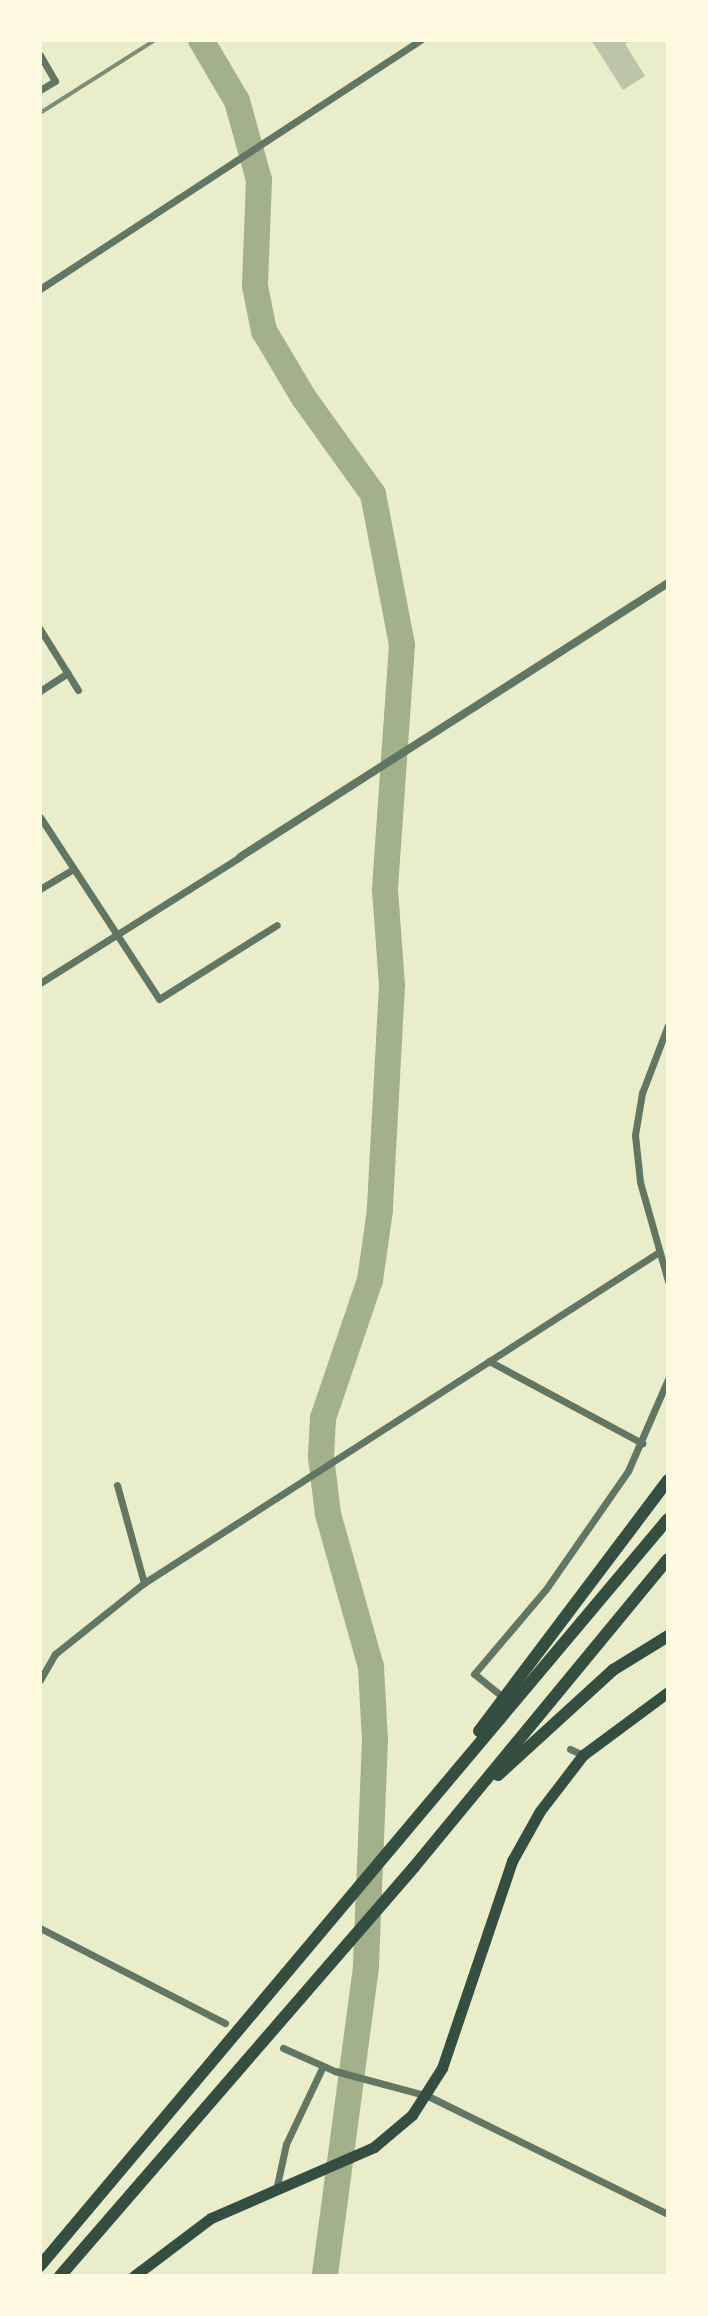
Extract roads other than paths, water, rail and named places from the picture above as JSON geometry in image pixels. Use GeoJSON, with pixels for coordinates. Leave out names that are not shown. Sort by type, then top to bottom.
{"type":"FeatureCollection","features":[{"type":"Feature","properties":{"kind":"highway"},"geometry":{"type":"LineString","coordinates":[[434,1797],[668,1480]]}},
{"type":"Feature","properties":{"kind":"highway"},"geometry":{"type":"LineString","coordinates":[[40,2266],[668,1519]]}},
{"type":"Feature","properties":{"kind":"highway"},"geometry":{"type":"LineString","coordinates":[[60,2276],[323,1975],[668,1559]]}},
{"type":"Feature","properties":{"kind":"highway"},"geometry":{"type":"LineString","coordinates":[[466,1804],[613,1670],[668,1636]]}},
{"type":"Feature","properties":{"kind":"main road"},"geometry":{"type":"LineString","coordinates":[[134,2276],[211,2218],[374,2147],[428,2096],[442,2068],[512,1861],[540,1811],[583,1755],[668,1692]]}},
{"type":"Feature","properties":{"kind":"street"},"geometry":{"type":"LineString","coordinates":[[40,289],[421,40]]}},
{"type":"Feature","properties":{"kind":"street"},"geometry":{"type":"LineString","coordinates":[[40,55],[55,81],[40,90]]}},
{"type":"Feature","properties":{"kind":"street"},"geometry":{"type":"LineString","coordinates":[[40,983],[668,583]]}},
{"type":"Feature","properties":{"kind":"street"},"geometry":{"type":"LineString","coordinates":[[40,629],[78,690]]}},
{"type":"Feature","properties":{"kind":"street"},"geometry":{"type":"LineString","coordinates":[[40,691],[68,673]]}},
{"type":"Feature","properties":{"kind":"street"},"geometry":{"type":"LineString","coordinates":[[40,817],[159,999],[277,925]]}},
{"type":"Feature","properties":{"kind":"street"},"geometry":{"type":"LineString","coordinates":[[40,889],[73,869]]}},
{"type":"Feature","properties":{"kind":"street"},"geometry":{"type":"LineString","coordinates":[[668,1025],[645,1082],[635,1135],[640,1182],[668,1281]]}},
{"type":"Feature","properties":{"kind":"street"},"geometry":{"type":"LineString","coordinates":[[42,1676],[55,1654],[144,1583],[659,1252]]}},
{"type":"Feature","properties":{"kind":"street"},"geometry":{"type":"LineString","coordinates":[[489,1361],[642,1443]]}},
{"type":"Feature","properties":{"kind":"street"},"geometry":{"type":"LineString","coordinates":[[504,1698],[474,1674],[546,1589],[642,1443],[668,1379]]}},
{"type":"Feature","properties":{"kind":"street"},"geometry":{"type":"LineString","coordinates":[[117,1485],[144,1583]]}},
{"type":"Feature","properties":{"kind":"street"},"geometry":{"type":"LineString","coordinates":[[40,1665],[42,1676]]}},
{"type":"Feature","properties":{"kind":"street"},"geometry":{"type":"LineString","coordinates":[[570,1749],[583,1755]]}},
{"type":"Feature","properties":{"kind":"street"},"geometry":{"type":"LineString","coordinates":[[40,1928],[225,2023]]}},
{"type":"Feature","properties":{"kind":"street"},"geometry":{"type":"LineString","coordinates":[[283,2048],[335,2071],[428,2096],[668,2214]]}},
{"type":"Feature","properties":{"kind":"street"},"geometry":{"type":"LineString","coordinates":[[276,2190],[286,2144],[323,2066]]}},
{"type":"Feature","properties":{"kind":"waterway"},"geometry":{"type":"LineString","coordinates":[[201,40],[237,101],[259,180],[255,286],[264,331],[304,398],[373,494],[402,645],[385,890],[392,985],[380,1210],[370,1280],[323,1418],[321,1457],[328,1514],[371,1667],[375,1740],[366,1967],[325,2276]]}},
{"type":"Feature","properties":{"kind":"railway"},"geometry":{"type":"LineString","coordinates":[[40,113],[155,40]]}}]}
